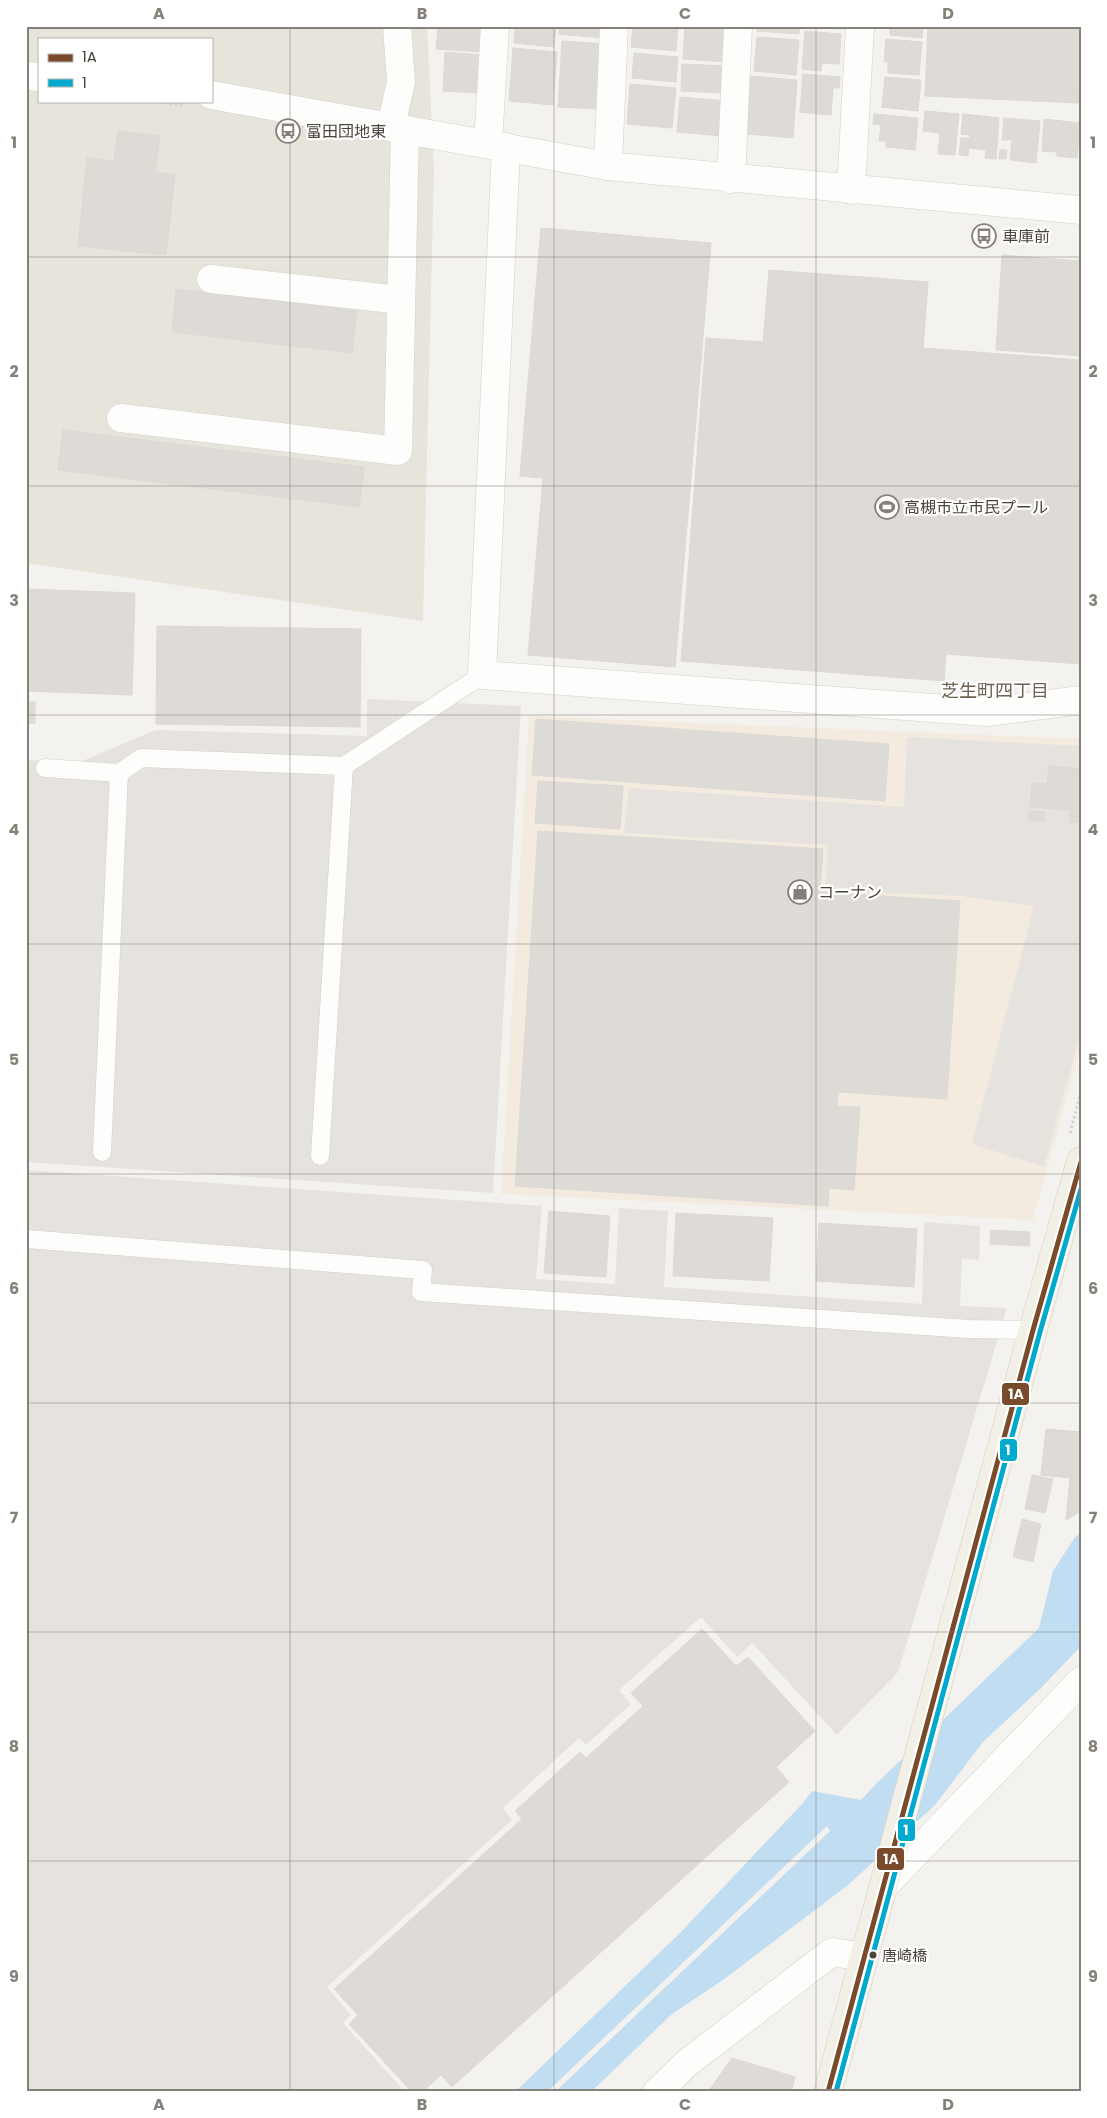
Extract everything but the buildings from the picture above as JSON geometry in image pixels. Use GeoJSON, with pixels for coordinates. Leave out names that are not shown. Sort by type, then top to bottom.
{"type":"FeatureCollection","features":[{"type":"Feature","properties":{"kind":"main road"},"geometry":{"type":"LineString","coordinates":[[828,2092],[1033,1330],[1072,1221],[1081,1161]]}},
{"type":"Feature","properties":{"kind":"street"},"geometry":{"type":"LineString","coordinates":[[120,418],[398,451],[401,300],[398,127],[401,82],[397,26]]}},
{"type":"Feature","properties":{"kind":"street"},"geometry":{"type":"LineString","coordinates":[[495,26],[497,146],[482,675],[988,712],[1081,700]]}},
{"type":"Feature","properties":{"kind":"street"},"geometry":{"type":"LineString","coordinates":[[608,166],[614,26]]}},
{"type":"Feature","properties":{"kind":"street"},"geometry":{"type":"LineString","coordinates":[[731,179],[738,26]]}},
{"type":"Feature","properties":{"kind":"street"},"geometry":{"type":"LineString","coordinates":[[851,190],[860,26]]}},
{"type":"Feature","properties":{"kind":"street"},"geometry":{"type":"LineString","coordinates":[[212,95],[608,166],[731,179],[1081,210]]}},
{"type":"Feature","properties":{"kind":"street"},"geometry":{"type":"LineString","coordinates":[[211,279],[401,300]]}},
{"type":"Feature","properties":{"kind":"street"},"geometry":{"type":"LineString","coordinates":[[883,1887],[1081,1681]]}},
{"type":"Feature","properties":{"kind":"street"},"geometry":{"type":"LineString","coordinates":[[656,2092],[686,2063],[832,1952],[864,1957]]}},
{"type":"Feature","properties":{"kind":"lane"},"geometry":{"type":"LineString","coordinates":[[45,768],[119,773],[140,758],[344,766],[482,675]]}},
{"type":"Feature","properties":{"kind":"lane"},"geometry":{"type":"LineString","coordinates":[[320,1156],[344,766]]}},
{"type":"Feature","properties":{"kind":"lane"},"geometry":{"type":"LineString","coordinates":[[102,1152],[119,773]]}},
{"type":"Feature","properties":{"kind":"lane"},"geometry":{"type":"LineString","coordinates":[[26,1239],[423,1270],[421,1292],[959,1328],[1033,1330]]}},
{"type":"Feature","properties":{"kind":"shaded area"},"geometry":{"type":"Polygon","coordinates":[[[26,26],[427,26],[434,168],[423,621],[26,563],[26,26]]]}},
{"type":"Feature","properties":{"kind":"shaded area"},"geometry":{"type":"Polygon","coordinates":[[[367,699],[521,706],[493,1193],[26,1162],[26,760],[80,762],[156,730],[367,736],[367,699]]]}},
{"type":"Feature","properties":{"kind":"shaded area","name":"コーナン"},"geometry":{"type":"Polygon","coordinates":[[[529,716],[1081,739],[1081,1046],[1033,1220],[501,1194],[529,716]]]}},
{"type":"Feature","properties":{"kind":"shaded area"},"geometry":{"type":"Polygon","coordinates":[[[907,737],[1081,746],[1081,1031],[1044,1167],[972,1144],[1034,906],[960,896],[825,890],[828,845],[624,833],[629,788],[904,807],[907,737]]]}},
{"type":"Feature","properties":{"kind":"shaded area"},"geometry":{"type":"Polygon","coordinates":[[[26,1170],[542,1206],[536,1279],[615,1284],[619,1208],[668,1211],[664,1287],[922,1304],[924,1222],[980,1226],[979,1260],[962,1259],[960,1306],[1007,1308],[898,1672],[837,1735],[752,1643],[737,1657],[701,1617],[619,1690],[631,1704],[586,1745],[579,1738],[503,1808],[512,1820],[327,1987],[351,2015],[343,2023],[405,2092],[26,2092],[26,1170]]]}},
{"type":"Feature","properties":{"kind":"water"},"geometry":{"type":"Polygon","coordinates":[[[1081,1533],[1081,1646],[1042,1687],[983,1742],[935,1805],[848,1885],[723,1980],[672,2014],[591,2092],[555,2092],[830,1831],[827,1826],[547,2092],[515,2092],[680,1933],[803,1803],[812,1791],[861,1800],[1039,1628],[1053,1571],[1075,1537],[1081,1533]]]}},
{"type":"Feature","properties":{"kind":"transit line","name":"1A"},"geometry":{"type":"LineString","coordinates":[[828,2092],[1033,1330],[1081,1162]]}},
{"type":"Feature","properties":{"kind":"transit line","name":"1"},"geometry":{"type":"LineString","coordinates":[[836,2092],[1040,1332],[1081,1189]]}},
{"type":"Feature","properties":{"kind":"place","name":"富田団地東"},"geometry":{"type":"Point","coordinates":[288,131]}},
{"type":"Feature","properties":{"kind":"place","name":"車庫前"},"geometry":{"type":"Point","coordinates":[984,236]}},
{"type":"Feature","properties":{"kind":"place","name":"高槻市立市民プール"},"geometry":{"type":"Point","coordinates":[887,507]}},
{"type":"Feature","properties":{"kind":"place","name":"コーナン"},"geometry":{"type":"Point","coordinates":[800,892]}},
{"type":"Feature","properties":{"kind":"place","name":"唐崎橋"},"geometry":{"type":"Point","coordinates":[873,1955]}},
{"type":"Feature","properties":{"kind":"district","name":"芝生町四丁目"},"geometry":{"type":"Point","coordinates":[995,690]}}]}
